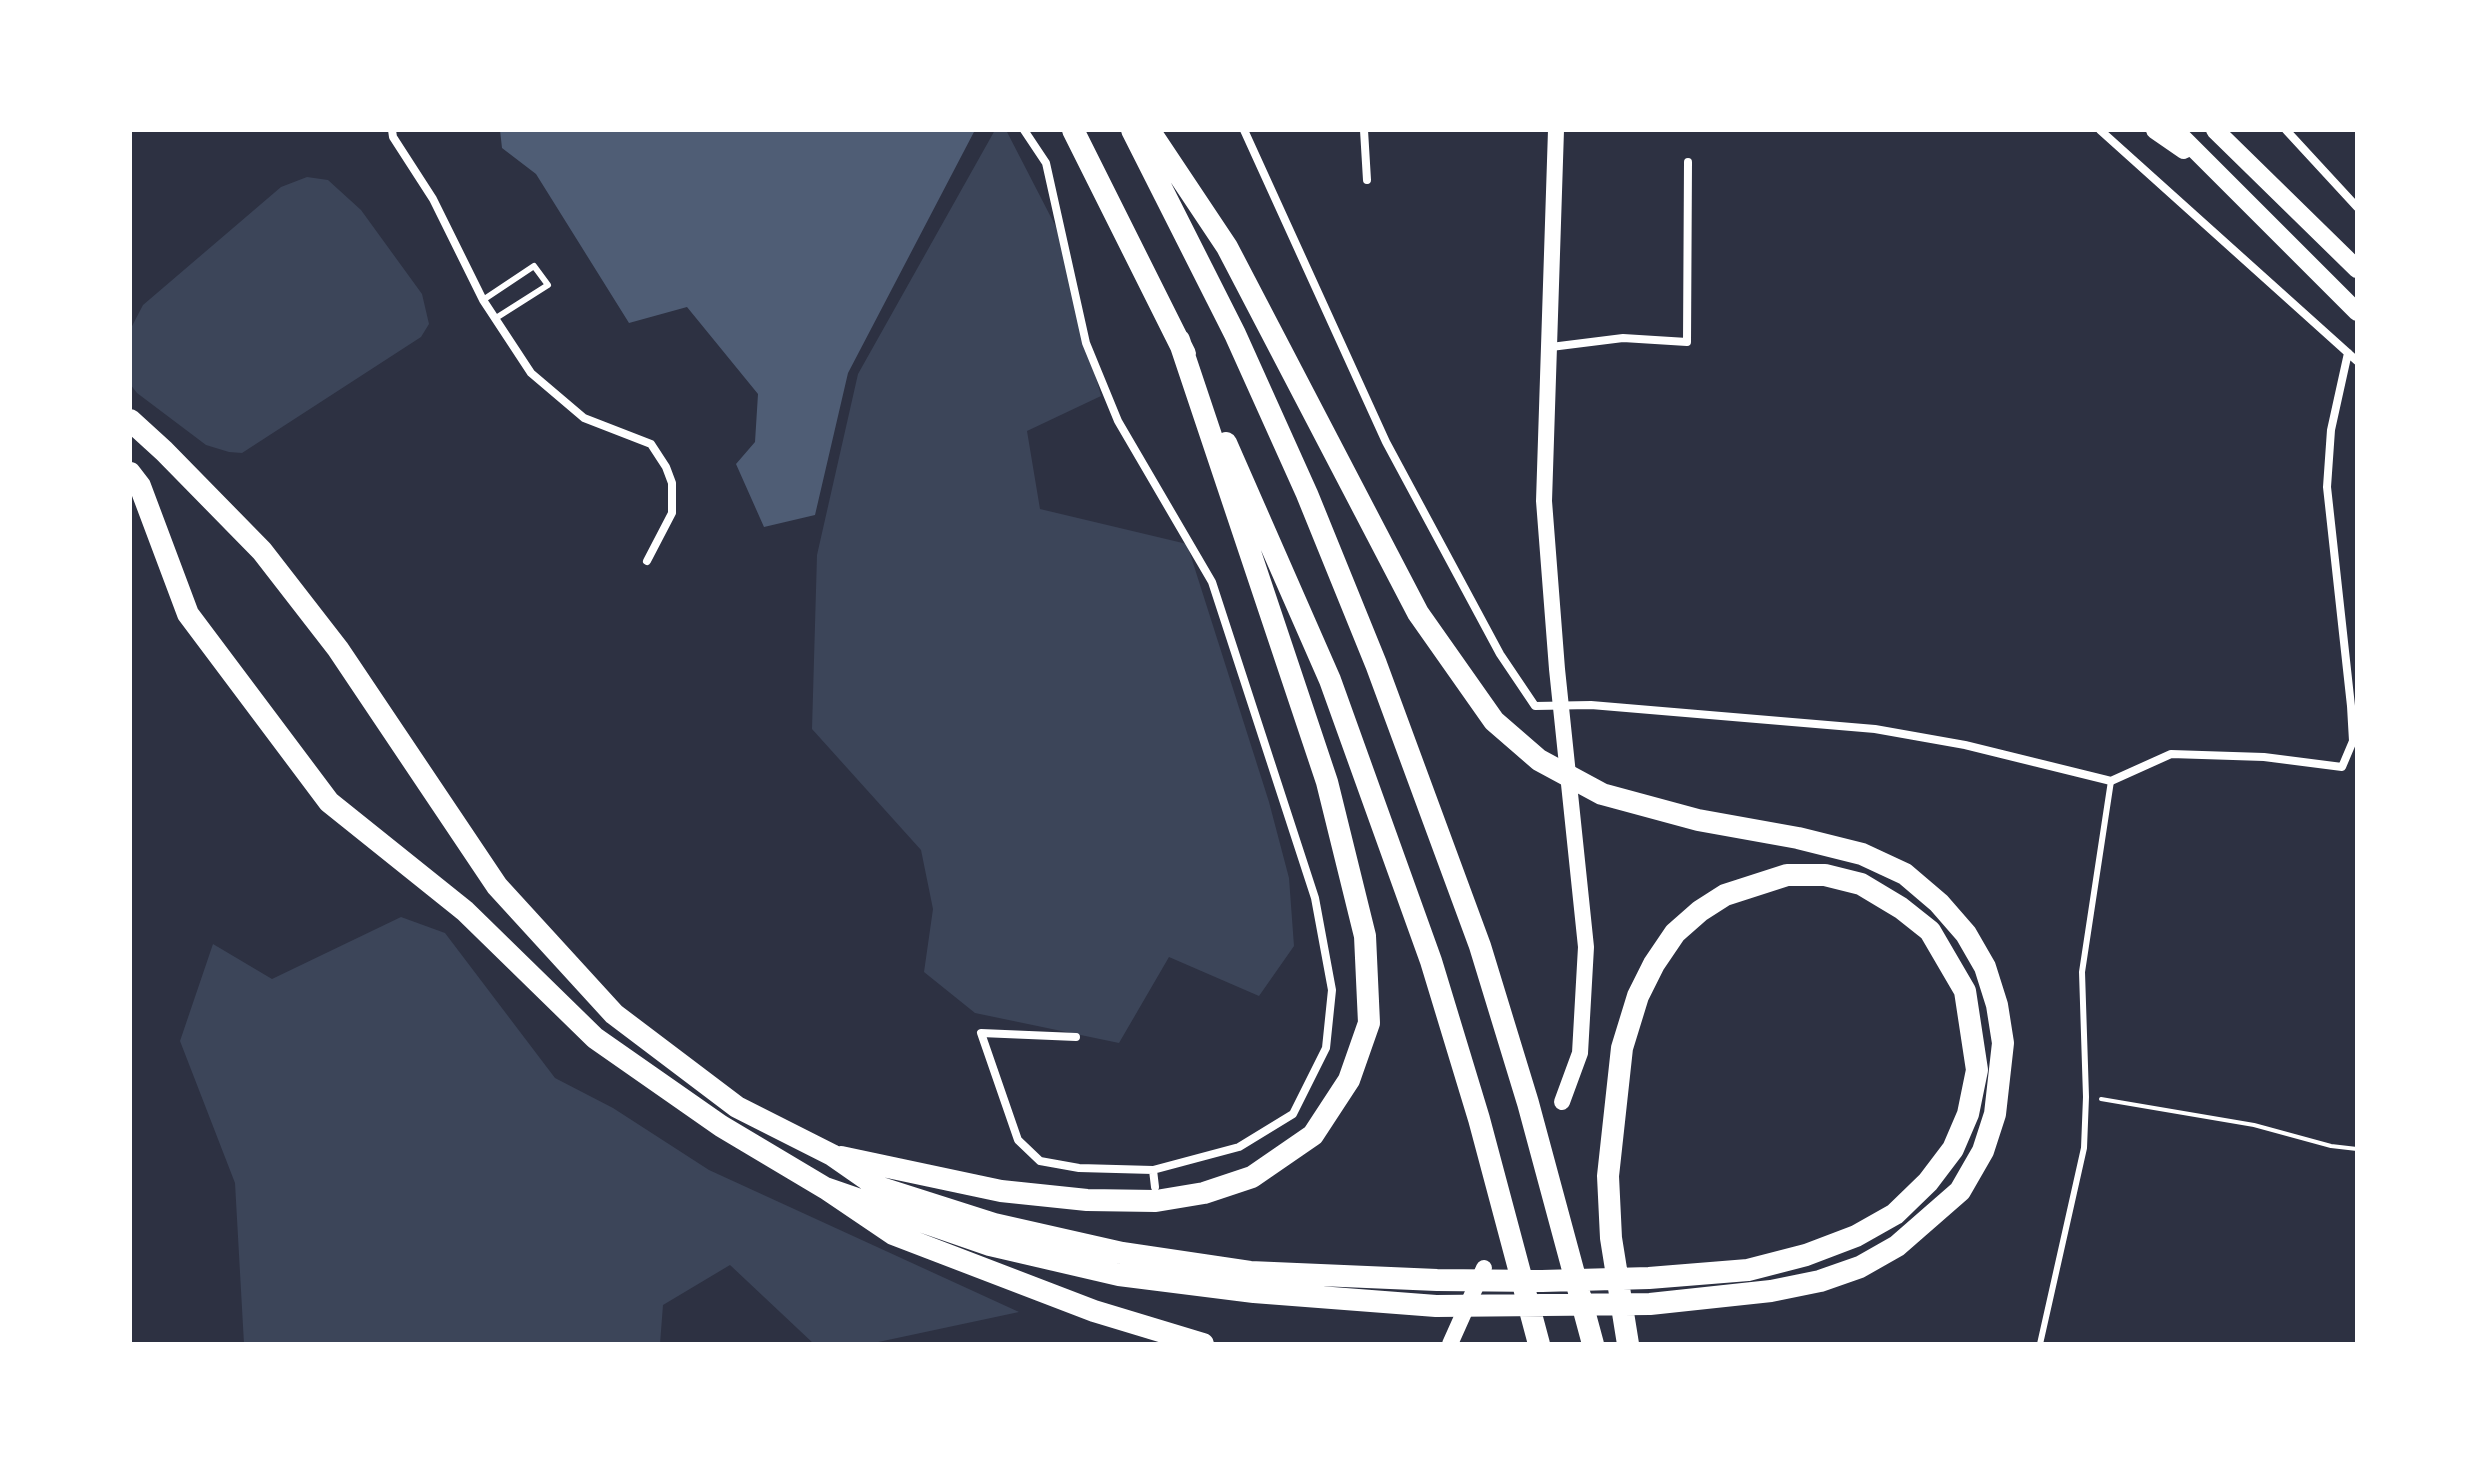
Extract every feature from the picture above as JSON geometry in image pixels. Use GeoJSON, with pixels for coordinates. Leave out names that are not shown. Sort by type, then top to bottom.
{"type":"FeatureCollection","features":[{"type":"Feature","properties":{"kind":"highway"},"geometry":{"type":"LineString","coordinates":[[1073,130],[1179,340],[1330,680],[1431,961],[1479,1119],[1539,1344]]}},
{"type":"Feature","properties":{"kind":"highway"},"geometry":{"type":"LineString","coordinates":[[1132,130],[1235,334],[1307,494],[1382,678],[1480,946],[1532,1117],[1593,1344]]}},
{"type":"Feature","properties":{"kind":"highway"},"geometry":{"type":"LineString","coordinates":[[825,1188],[990,1245],[1119,1275],[1254,1292],[1436,1306],[1650,1304],[1771,1291],[1820,1281],[1860,1267],[1897,1246],[1960,1191],[1983,1151],[1995,1114],[2003,1043],[1997,1005],[1979,956],[1939,903],[1905,874],[1849,851],[1798,838],[1698,820],[1602,794],[1539,760],[1494,721],[1418,613],[1227,247],[1149,130]]}},
{"type":"Feature","properties":{"kind":"highway"},"geometry":{"type":"LineString","coordinates":[[832,1155],[1001,1191],[1087,1200],[1156,1201],[1204,1193],[1252,1177],[1313,1135],[1349,1080],[1369,1023],[1365,936],[1327,782],[1179,340]]}},
{"type":"Feature","properties":{"kind":"highway"},"geometry":{"type":"LineString","coordinates":[[130,420],[262,551],[338,649],[497,886],[614,1014],[737,1107],[832,1155],[878,1187],[994,1224],[1122,1253],[1250,1272],[1437,1280],[1649,1278],[1748,1270],[1806,1255],[1856,1236],[1895,1214],[1928,1182],[1953,1149],[1968,1114],[1977,1070],[1965,991],[1930,931],[1901,908],[1861,884],[1825,875],[1776,878],[1725,895],[1700,911],[1675,933],[1654,964],[1638,996],[1622,1048],[1608,1176],[1611,1238],[1628,1344]]}},
{"type":"Feature","properties":{"kind":"highway"},"geometry":{"type":"LineString","coordinates":[[130,473],[140,486],[188,614],[329,802],[465,911],[595,1038],[721,1126],[825,1188],[893,1234],[1094,1311],[1203,1344]]}},
{"type":"Feature","properties":{"kind":"main road"},"geometry":{"type":"LineString","coordinates":[[1556,130],[1544,501],[1586,947],[1580,1053],[1562,1102]]}},
{"type":"Feature","properties":{"kind":"main road"},"geometry":{"type":"LineString","coordinates":[[2155,130],[2212,170]]}},
{"type":"Feature","properties":{"kind":"main road"},"geometry":{"type":"LineString","coordinates":[[2175,130],[2357,312]]}},
{"type":"Feature","properties":{"kind":"main road"},"geometry":{"type":"LineString","coordinates":[[2215,130],[2357,269]]}},
{"type":"Feature","properties":{"kind":"main road"},"geometry":{"type":"LineString","coordinates":[[1450,1344],[1484,1268]]}},
{"type":"Feature","properties":{"kind":"street"},"geometry":{"type":"LineString","coordinates":[[392,130],[393,137],[433,199],[483,300],[531,373],[584,418],[651,444],[666,467],[672,483],[672,513],[647,561]]}},
{"type":"Feature","properties":{"kind":"street"},"geometry":{"type":"LineString","coordinates":[[1024,130],[1046,163],[1086,343],[1118,421],[1212,582],[1315,898],[1332,990],[1326,1048],[1293,1114],[1239,1147],[1153,1170],[1079,1168],[1040,1161],[1018,1140],[981,1033],[1076,1037]]}},
{"type":"Feature","properties":{"kind":"street"},"geometry":{"type":"LineString","coordinates":[[1244,130],[1386,442],[1500,654],[1535,706],[1591,705],[1875,729],[1965,745],[2111,781],[2171,754],[2264,757],[2342,767],[2353,741],[2327,487],[2331,430],[2348,353]]}},
{"type":"Feature","properties":{"kind":"street"},"geometry":{"type":"LineString","coordinates":[[1364,130],[1367,180]]}},
{"type":"Feature","properties":{"kind":"street"},"geometry":{"type":"LineString","coordinates":[[2100,130],[2357,361]]}},
{"type":"Feature","properties":{"kind":"street"},"geometry":{"type":"LineString","coordinates":[[2286,130],[2357,207]]}},
{"type":"Feature","properties":{"kind":"street"},"geometry":{"type":"LineString","coordinates":[[1551,347],[1623,338],[1687,342],[1685,236],[1688,162]]}},
{"type":"Feature","properties":{"kind":"street"},"geometry":{"type":"LineString","coordinates":[[1153,1170],[1155,1187]]}},
{"type":"Feature","properties":{"kind":"lane"},"geometry":{"type":"LineString","coordinates":[[483,300],[534,266],[548,285],[496,318]]}},
{"type":"Feature","properties":{"kind":"lane"},"geometry":{"type":"LineString","coordinates":[[2040,1344],[2084,1148],[2086,1097],[2082,972],[2111,781]]}},
{"type":"Feature","properties":{"kind":"path"},"geometry":{"type":"LineString","coordinates":[[2086,1097],[2254,1125],[2331,1146],[2357,1149]]}},
{"type":"Feature","properties":{"kind":"shaded area"},"geometry":{"type":"Polygon","coordinates":[[[500,130],[975,130],[848,373],[815,515],[764,527],[736,464],[755,442],[758,394],[687,307],[629,323],[536,174],[502,148],[500,130]]]}},
{"type":"Feature","properties":{"kind":"shaded area"},"geometry":{"type":"Polygon","coordinates":[[[995,130],[1006,130],[1056,227],[1101,396],[1027,431],[1040,509],[1187,544],[1269,802],[1289,878],[1294,946],[1259,996],[1169,957],[1119,1043],[975,1013],[924,972],[933,909],[921,850],[812,729],[817,555],[858,374],[995,130]]]}},
{"type":"Feature","properties":{"kind":"shaded area"},"geometry":{"type":"Polygon","coordinates":[[[307,177],[328,180],[361,210],[422,294],[429,324],[421,337],[242,453],[206,445],[137,393],[130,384],[130,330],[143,305],[281,187],[307,177]]]}},
{"type":"Feature","properties":{"kind":"shaded area"},"geometry":{"type":"Polygon","coordinates":[[[401,917],[445,933],[555,1078],[613,1108],[709,1170],[1019,1312],[869,1344],[814,1344],[730,1265],[663,1305],[660,1344],[244,1344],[235,1183],[180,1041],[213,944],[272,979],[401,917]]]}}]}
